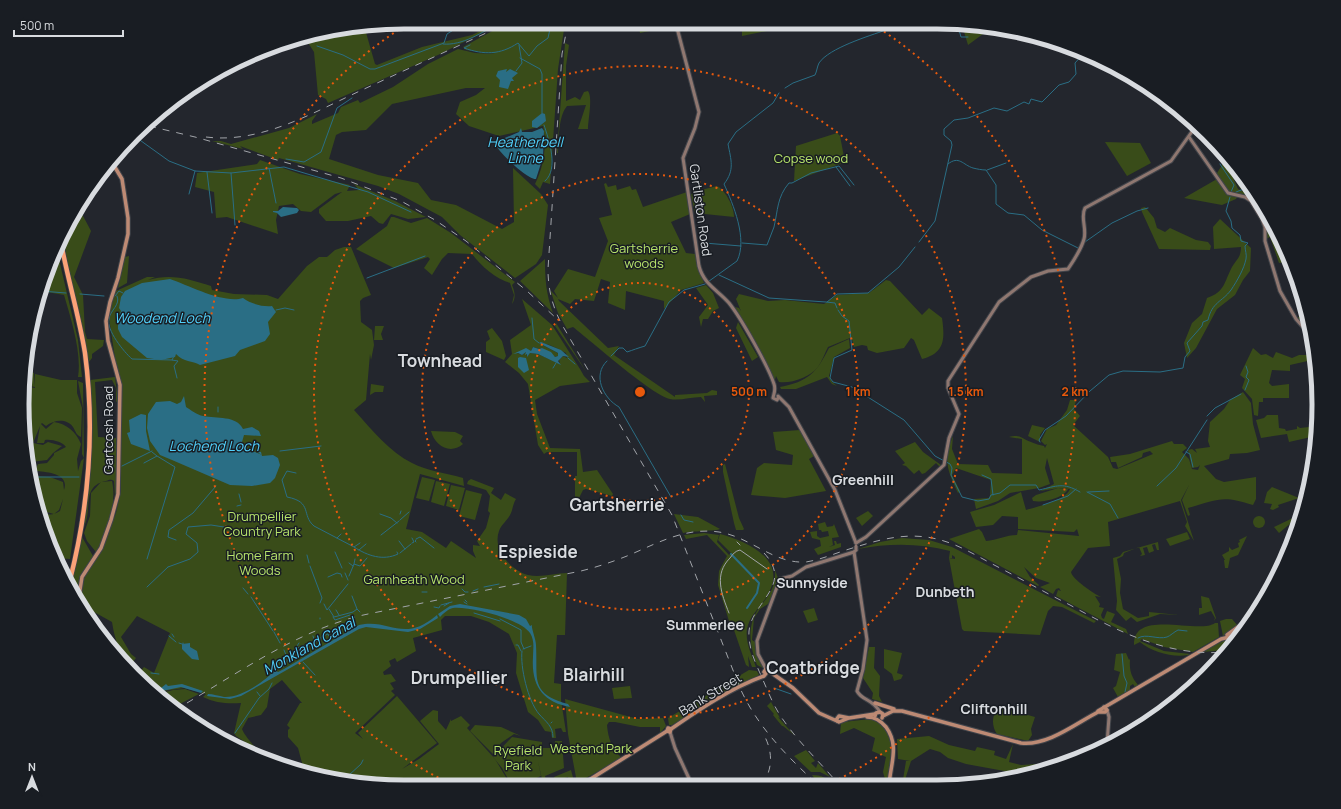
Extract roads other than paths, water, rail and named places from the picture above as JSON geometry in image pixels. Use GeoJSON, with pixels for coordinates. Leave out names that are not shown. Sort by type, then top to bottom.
{"type":"FeatureCollection","features":[{"type":"Feature","properties":{"kind":"highway"},"geometry":{"type":"LineString","coordinates":[[63,250],[83,345],[90,418],[86,496],[80,537],[71,576]]}},
{"type":"Feature","properties":{"kind":"highway"},"geometry":{"type":"LineString","coordinates":[[61,255],[80,338],[87,418],[84,495],[78,536],[69,573]]}},
{"type":"Feature","properties":{"kind":"main road","name":"Gartliston Road"},"geometry":{"type":"LineString","coordinates":[[677,29],[699,112],[695,128],[683,158],[696,250],[701,274],[707,283],[732,306],[762,359],[772,379],[775,394],[788,407],[831,483],[856,548]]}},
{"type":"Feature","properties":{"kind":"main road"},"geometry":{"type":"LineString","coordinates":[[923,716],[901,709],[894,709],[867,717],[839,719],[828,717],[819,713],[793,688],[766,671],[758,654],[757,640],[780,579],[792,576],[804,568],[856,548],[945,462],[949,438],[959,414],[948,388],[949,378],[999,302],[1031,277],[1048,270],[1068,269],[1084,239],[1085,229],[1082,214],[1085,208],[1171,161],[1193,131]]}},
{"type":"Feature","properties":{"kind":"main road"},"geometry":{"type":"LineString","coordinates":[[1189,137],[1228,193],[1245,197],[1251,201],[1265,227],[1265,241],[1280,291],[1296,319],[1304,328]]}},
{"type":"Feature","properties":{"kind":"main road","name":"Gartcosh Road"},"geometry":{"type":"LineString","coordinates":[[79,593],[81,579],[103,543],[118,494],[120,385],[106,326],[107,313],[128,234],[128,218],[122,179],[114,166]]}},
{"type":"Feature","properties":{"kind":"main road"},"geometry":{"type":"LineString","coordinates":[[856,548],[867,640],[863,669],[857,691],[861,697],[878,713],[893,734],[896,746],[891,780]]}},
{"type":"Feature","properties":{"kind":"main road"},"geometry":{"type":"LineString","coordinates":[[867,717],[874,713],[899,710],[1026,744],[1042,741],[1104,710],[1127,694],[1236,630]]}},
{"type":"Feature","properties":{"kind":"main road"},"geometry":{"type":"LineString","coordinates":[[1221,639],[1232,636]]}},
{"type":"Feature","properties":{"kind":"main road","name":"Bank Street"},"geometry":{"type":"LineString","coordinates":[[589,780],[724,695],[759,677],[766,671]]}},
{"type":"Feature","properties":{"kind":"main road"},"geometry":{"type":"LineString","coordinates":[[878,713],[894,709]]}},
{"type":"Feature","properties":{"kind":"main road"},"geometry":{"type":"LineString","coordinates":[[1104,710],[1108,716],[1107,739]]}},
{"type":"Feature","properties":{"kind":"main road"},"geometry":{"type":"LineString","coordinates":[[669,731],[690,780]]}},
{"type":"Feature","properties":{"kind":"water"},"geometry":{"type":"Polygon","coordinates":[[[507,69],[506,72],[510,69],[518,73],[512,78],[514,81],[511,81],[508,89],[499,87],[500,80],[496,76],[498,71],[507,69]]]}},
{"type":"Feature","properties":{"kind":"water"},"geometry":{"type":"Polygon","coordinates":[[[542,113],[545,114],[546,121],[537,128],[532,127],[532,121],[542,113]]]}},
{"type":"Feature","properties":{"kind":"water","name":"Heatherbell Linne"},"geometry":{"type":"Polygon","coordinates":[[[521,128],[522,132],[532,132],[542,128],[544,131],[543,157],[536,179],[527,176],[509,161],[497,147],[500,140],[519,132],[521,128]]]}},
{"type":"Feature","properties":{"kind":"water"},"geometry":{"type":"Polygon","coordinates":[[[283,207],[297,208],[299,210],[297,213],[281,217],[277,213],[273,212],[278,211],[283,207]]]}},
{"type":"Feature","properties":{"kind":"water","name":"Woodend Loch"},"geometry":{"type":"Polygon","coordinates":[[[170,279],[197,290],[226,299],[243,298],[257,305],[272,306],[276,312],[268,322],[270,334],[265,341],[240,350],[235,356],[200,365],[182,359],[176,354],[175,357],[161,360],[147,358],[122,337],[118,329],[118,318],[121,311],[119,308],[121,297],[125,291],[142,283],[170,279]]]}},
{"type":"Feature","properties":{"kind":"water"},"geometry":{"type":"Polygon","coordinates":[[[541,342],[561,350],[569,357],[563,356],[558,361],[561,365],[538,354],[530,353],[527,357],[527,354],[525,355],[526,352],[522,355],[518,353],[513,354],[526,348],[531,351],[533,347],[539,349],[542,348],[551,352],[555,357],[558,356],[558,353],[539,343],[541,342]]]}},
{"type":"Feature","properties":{"kind":"water"},"geometry":{"type":"Polygon","coordinates":[[[518,358],[526,358],[529,370],[524,373],[518,367],[518,358]]]}},
{"type":"Feature","properties":{"kind":"water","name":"Lochend Loch"},"geometry":{"type":"Polygon","coordinates":[[[184,396],[186,407],[199,415],[226,418],[236,421],[243,429],[252,427],[259,431],[261,436],[244,435],[242,442],[248,449],[262,456],[273,455],[278,458],[280,465],[275,478],[270,483],[252,486],[230,485],[160,455],[150,441],[147,428],[148,414],[156,402],[170,401],[177,404],[181,402],[184,396]]]}},
{"type":"Feature","properties":{"kind":"water"},"geometry":{"type":"Polygon","coordinates":[[[141,414],[146,415],[146,431],[150,451],[131,444],[127,433],[130,432],[129,420],[141,414]]]}},
{"type":"Feature","properties":{"kind":"water"},"geometry":{"type":"Polygon","coordinates":[[[460,604],[519,615],[526,619],[530,626],[532,625],[536,645],[537,676],[541,689],[547,695],[568,704],[570,707],[561,705],[546,697],[537,684],[533,667],[533,639],[525,628],[506,618],[471,609],[453,608],[448,610],[440,617],[438,614],[450,606],[460,604]]]}},
{"type":"Feature","properties":{"kind":"water"},"geometry":{"type":"Polygon","coordinates":[[[437,615],[438,618],[420,629],[408,632],[366,627],[359,629],[241,696],[230,699],[207,696],[208,694],[231,697],[245,692],[259,684],[275,670],[278,672],[284,669],[359,625],[370,624],[406,629],[415,628],[437,615]]]}},
{"type":"Feature","properties":{"kind":"water"},"geometry":{"type":"Polygon","coordinates":[[[190,643],[190,647],[197,651],[199,660],[192,659],[182,649],[182,644],[190,643]]]}},
{"type":"Feature","properties":{"kind":"water"},"geometry":{"type":"Polygon","coordinates":[[[166,684],[168,686],[182,684],[203,691],[201,693],[181,687],[162,691],[161,688],[166,684]]]}},
{"type":"Feature","properties":{"kind":"waterway"},"geometry":{"type":"LineString","coordinates":[[317,46],[343,55],[370,69],[375,69],[444,43],[447,34],[455,29]]}},
{"type":"Feature","properties":{"kind":"waterway"},"geometry":{"type":"LineString","coordinates":[[443,44],[465,41],[488,29]]}},
{"type":"Feature","properties":{"kind":"waterway"},"geometry":{"type":"LineString","coordinates":[[470,45],[464,48],[478,52],[492,53],[505,50],[518,43],[529,56],[537,46],[548,38],[550,29]]}},
{"type":"Feature","properties":{"kind":"waterway"},"geometry":{"type":"LineString","coordinates":[[785,88],[793,83],[815,75],[819,63],[831,52],[850,43],[886,30]]}},
{"type":"Feature","properties":{"kind":"waterway"},"geometry":{"type":"LineString","coordinates":[[959,30],[961,37],[968,37]]}},
{"type":"Feature","properties":{"kind":"waterway"},"geometry":{"type":"LineString","coordinates":[[516,71],[522,63],[519,45]]}},
{"type":"Feature","properties":{"kind":"waterway"},"geometry":{"type":"LineString","coordinates":[[520,58],[540,69],[542,74],[542,113]]}},
{"type":"Feature","properties":{"kind":"waterway"},"geometry":{"type":"LineString","coordinates":[[919,242],[935,221],[952,145],[951,141],[944,135],[944,129],[954,120],[968,118],[994,108],[1007,111],[1024,102],[1029,104],[1031,99],[1042,102],[1059,85],[1069,82],[1076,74],[1075,63],[1080,58]]}},
{"type":"Feature","properties":{"kind":"waterway"},"geometry":{"type":"LineString","coordinates":[[1088,62],[1095,64]]}},
{"type":"Feature","properties":{"kind":"waterway"},"geometry":{"type":"LineString","coordinates":[[611,356],[619,348],[623,348],[627,352],[645,346],[669,302],[684,290],[705,284],[737,261],[740,252],[740,232],[735,211],[724,184],[730,174],[731,169],[728,144],[736,132],[773,103],[779,93]]}},
{"type":"Feature","properties":{"kind":"waterway"},"geometry":{"type":"LineString","coordinates":[[286,159],[304,162],[321,152],[337,108],[352,98]]}},
{"type":"Feature","properties":{"kind":"waterway"},"geometry":{"type":"LineString","coordinates":[[544,125],[552,154],[551,169],[549,176],[545,181]]}},
{"type":"Feature","properties":{"kind":"waterway"},"geometry":{"type":"LineString","coordinates":[[139,139],[169,161],[195,171],[231,173],[284,167],[368,192],[411,212]]}},
{"type":"Feature","properties":{"kind":"waterway"},"geometry":{"type":"LineString","coordinates":[[948,164],[955,160],[973,168],[986,170],[996,185],[996,204],[1008,213],[1024,215],[1042,230],[1078,248]]}},
{"type":"Feature","properties":{"kind":"waterway"},"geometry":{"type":"LineString","coordinates":[[987,170],[1006,163]]}},
{"type":"Feature","properties":{"kind":"waterway"},"geometry":{"type":"LineString","coordinates":[[1220,164],[1234,185],[1231,192]]}},
{"type":"Feature","properties":{"kind":"waterway"},"geometry":{"type":"LineString","coordinates":[[742,243],[767,245],[774,227],[777,209],[782,193],[789,183],[792,183],[811,173],[839,166],[854,185]]}},
{"type":"Feature","properties":{"kind":"waterway"},"geometry":{"type":"LineString","coordinates":[[836,167],[850,186]]}},
{"type":"Feature","properties":{"kind":"waterway"},"geometry":{"type":"LineString","coordinates":[[269,168],[276,203]]}},
{"type":"Feature","properties":{"kind":"waterway"},"geometry":{"type":"LineString","coordinates":[[189,194],[195,171]]}},
{"type":"Feature","properties":{"kind":"waterway"},"geometry":{"type":"LineString","coordinates":[[207,172],[212,213]]}},
{"type":"Feature","properties":{"kind":"waterway"},"geometry":{"type":"LineString","coordinates":[[231,173],[235,225]]}},
{"type":"Feature","properties":{"kind":"waterway"},"geometry":{"type":"LineString","coordinates":[[1236,192],[1244,189]]}},
{"type":"Feature","properties":{"kind":"waterway"},"geometry":{"type":"LineString","coordinates":[[1234,193],[1249,196]]}},
{"type":"Feature","properties":{"kind":"waterway"},"geometry":{"type":"LineString","coordinates":[[1040,442],[1039,440],[1045,430],[1066,416],[1090,391],[1109,375],[1123,371],[1160,372],[1183,368],[1185,357],[1190,351],[1187,343],[1202,326],[1203,322],[1208,320],[1212,309],[1231,290],[1245,263],[1245,246],[1248,243],[1241,241],[1240,235],[1232,228],[1231,221],[1226,211],[1230,197]]}},
{"type":"Feature","properties":{"kind":"waterway"},"geometry":{"type":"LineString","coordinates":[[1085,242],[1112,223],[1137,211],[1148,208]]}},
{"type":"Feature","properties":{"kind":"waterway"},"geometry":{"type":"LineString","coordinates":[[704,243],[741,246]]}},
{"type":"Feature","properties":{"kind":"waterway"},"geometry":{"type":"LineString","coordinates":[[827,302],[837,294],[868,293],[899,267],[915,247]]}},
{"type":"Feature","properties":{"kind":"waterway"},"geometry":{"type":"LineString","coordinates":[[367,278],[425,256]]}},
{"type":"Feature","properties":{"kind":"waterway"},"geometry":{"type":"LineString","coordinates":[[719,275],[769,298],[835,303],[837,308]]}},
{"type":"Feature","properties":{"kind":"waterway"},"geometry":{"type":"LineString","coordinates":[[47,291],[66,293]]}},
{"type":"Feature","properties":{"kind":"waterway"},"geometry":{"type":"LineString","coordinates":[[115,296],[119,291],[123,293]]}},
{"type":"Feature","properties":{"kind":"waterway"},"geometry":{"type":"LineString","coordinates":[[80,294],[104,296]]}},
{"type":"Feature","properties":{"kind":"waterway"},"geometry":{"type":"LineString","coordinates":[[117,296],[118,302],[110,316],[109,324],[113,335],[125,351],[132,359],[172,360]]}},
{"type":"Feature","properties":{"kind":"waterway"},"geometry":{"type":"LineString","coordinates":[[276,310],[285,308],[294,310]]}},
{"type":"Feature","properties":{"kind":"waterway"},"geometry":{"type":"LineString","coordinates":[[838,310],[842,316],[849,321],[852,350],[834,358],[830,378],[833,382],[852,387],[904,420],[935,456],[950,464],[952,468],[951,475],[962,497],[978,501],[989,499],[991,495],[1000,493],[1010,485],[1036,485],[1039,490],[1055,486],[1064,486],[1080,492]]}},
{"type":"Feature","properties":{"kind":"waterway"},"geometry":{"type":"LineString","coordinates":[[532,318],[534,339],[539,343]]}},
{"type":"Feature","properties":{"kind":"waterway"},"geometry":{"type":"LineString","coordinates":[[174,356],[172,360],[178,361],[174,366],[177,378]]}},
{"type":"Feature","properties":{"kind":"waterway"},"geometry":{"type":"LineString","coordinates":[[568,358],[575,364]]}},
{"type":"Feature","properties":{"kind":"waterway"},"geometry":{"type":"LineString","coordinates":[[607,361],[600,373],[601,386],[608,398],[619,407],[671,497]]}},
{"type":"Feature","properties":{"kind":"waterway"},"geometry":{"type":"LineString","coordinates":[[553,368],[556,363]]}},
{"type":"Feature","properties":{"kind":"waterway"},"geometry":{"type":"LineString","coordinates":[[1245,390],[1249,380],[1246,377],[1248,372],[1246,366]]}},
{"type":"Feature","properties":{"kind":"waterway"},"geometry":{"type":"LineString","coordinates":[[1207,416],[1215,408],[1241,394]]}},
{"type":"Feature","properties":{"kind":"waterway"},"geometry":{"type":"LineString","coordinates":[[218,407],[218,412]]}},
{"type":"Feature","properties":{"kind":"waterway"},"geometry":{"type":"LineString","coordinates":[[1157,486],[1176,468],[1207,420]]}},
{"type":"Feature","properties":{"kind":"waterway"},"geometry":{"type":"LineString","coordinates":[[280,451],[321,446]]}},
{"type":"Feature","properties":{"kind":"waterway"},"geometry":{"type":"LineString","coordinates":[[122,466],[152,451]]}},
{"type":"Feature","properties":{"kind":"waterway"},"geometry":{"type":"LineString","coordinates":[[144,463],[157,456],[152,452]]}},
{"type":"Feature","properties":{"kind":"waterway"},"geometry":{"type":"LineString","coordinates":[[1186,452],[1190,454],[1193,467]]}},
{"type":"Feature","properties":{"kind":"waterway"},"geometry":{"type":"LineString","coordinates":[[147,559],[175,467],[157,456]]}},
{"type":"Feature","properties":{"kind":"waterway"},"geometry":{"type":"LineString","coordinates":[[296,473],[287,471],[282,480],[287,497],[295,499],[304,505],[308,518],[314,526],[354,547]]}},
{"type":"Feature","properties":{"kind":"waterway"},"geometry":{"type":"LineString","coordinates":[[982,475],[991,479],[993,495]]}},
{"type":"Feature","properties":{"kind":"waterway"},"geometry":{"type":"LineString","coordinates":[[36,477],[79,477]]}},
{"type":"Feature","properties":{"kind":"waterway"},"geometry":{"type":"LineString","coordinates":[[176,540],[168,537],[169,530],[193,513],[216,486]]}},
{"type":"Feature","properties":{"kind":"waterway"},"geometry":{"type":"LineString","coordinates":[[1043,505],[1068,496],[1076,489]]}},
{"type":"Feature","properties":{"kind":"waterway"},"geometry":{"type":"LineString","coordinates":[[1088,492],[1109,491]]}},
{"type":"Feature","properties":{"kind":"waterway"},"geometry":{"type":"LineString","coordinates":[[1087,492],[1110,504],[1118,518]]}},
{"type":"Feature","properties":{"kind":"waterway"},"geometry":{"type":"LineString","coordinates":[[239,494],[241,502]]}},
{"type":"Feature","properties":{"kind":"waterway"},"geometry":{"type":"LineString","coordinates":[[237,506],[241,505]]}},
{"type":"Feature","properties":{"kind":"waterway"},"geometry":{"type":"LineString","coordinates":[[400,520],[409,512]]}},
{"type":"Feature","properties":{"kind":"waterway"},"geometry":{"type":"LineString","coordinates":[[380,514],[391,518],[397,523]]}},
{"type":"Feature","properties":{"kind":"waterway"},"geometry":{"type":"LineString","coordinates":[[681,515],[684,520],[693,522]]}},
{"type":"Feature","properties":{"kind":"waterway"},"geometry":{"type":"LineString","coordinates":[[381,535],[399,521]]}},
{"type":"Feature","properties":{"kind":"waterway"},"geometry":{"type":"LineString","coordinates":[[168,567],[190,559],[198,552],[197,543],[186,534],[188,527],[211,525],[224,527]]}},
{"type":"Feature","properties":{"kind":"waterway"},"geometry":{"type":"LineString","coordinates":[[337,538],[341,534]]}},
{"type":"Feature","properties":{"kind":"waterway"},"geometry":{"type":"LineString","coordinates":[[416,539],[420,537],[434,548]]}},
{"type":"Feature","properties":{"kind":"waterway"},"geometry":{"type":"LineString","coordinates":[[412,538],[414,542],[412,543]]}},
{"type":"Feature","properties":{"kind":"waterway"},"geometry":{"type":"LineString","coordinates":[[399,541],[405,549]]}},
{"type":"Feature","properties":{"kind":"waterway"},"geometry":{"type":"LineString","coordinates":[[360,543],[354,547],[370,555],[387,557],[398,554],[397,552]]}},
{"type":"Feature","properties":{"kind":"waterway"},"geometry":{"type":"LineString","coordinates":[[359,550],[366,544]]}},
{"type":"Feature","properties":{"kind":"waterway"},"geometry":{"type":"LineString","coordinates":[[400,553],[411,544]]}},
{"type":"Feature","properties":{"kind":"waterway"},"geometry":{"type":"LineString","coordinates":[[335,552],[342,568]]}},
{"type":"Feature","properties":{"kind":"waterway"},"geometry":{"type":"LineString","coordinates":[[731,554],[759,583],[757,593],[747,608]]}},
{"type":"Feature","properties":{"kind":"waterway"},"geometry":{"type":"LineString","coordinates":[[307,555],[309,563]]}},
{"type":"Feature","properties":{"kind":"waterway"},"geometry":{"type":"LineString","coordinates":[[349,576],[354,564],[360,566],[367,558]]}},
{"type":"Feature","properties":{"kind":"waterway"},"geometry":{"type":"LineString","coordinates":[[354,564],[355,559]]}},
{"type":"Feature","properties":{"kind":"waterway"},"geometry":{"type":"LineString","coordinates":[[349,563],[353,566]]}},
{"type":"Feature","properties":{"kind":"waterway"},"geometry":{"type":"LineString","coordinates":[[310,566],[322,598],[320,603]]}},
{"type":"Feature","properties":{"kind":"waterway"},"geometry":{"type":"LineString","coordinates":[[147,587],[168,567]]}},
{"type":"Feature","properties":{"kind":"waterway"},"geometry":{"type":"LineString","coordinates":[[328,577],[337,573],[341,574],[342,577]]}},
{"type":"Feature","properties":{"kind":"waterway"},"geometry":{"type":"LineString","coordinates":[[345,573],[348,580]]}},
{"type":"Feature","properties":{"kind":"waterway"},"geometry":{"type":"LineString","coordinates":[[324,604],[327,610],[348,584]]}},
{"type":"Feature","properties":{"kind":"waterway"},"geometry":{"type":"LineString","coordinates":[[484,587],[499,584]]}},
{"type":"Feature","properties":{"kind":"waterway"},"geometry":{"type":"LineString","coordinates":[[243,588],[248,594]]}},
{"type":"Feature","properties":{"kind":"waterway"},"geometry":{"type":"LineString","coordinates":[[462,589],[465,592],[468,592]]}},
{"type":"Feature","properties":{"kind":"waterway"},"geometry":{"type":"LineString","coordinates":[[473,591],[478,589]]}},
{"type":"Feature","properties":{"kind":"waterway"},"geometry":{"type":"LineString","coordinates":[[422,592],[427,592]]}},
{"type":"Feature","properties":{"kind":"waterway"},"geometry":{"type":"LineString","coordinates":[[352,596],[357,609]]}},
{"type":"Feature","properties":{"kind":"waterway"},"geometry":{"type":"LineString","coordinates":[[251,597],[273,631]]}},
{"type":"Feature","properties":{"kind":"waterway"},"geometry":{"type":"LineString","coordinates":[[441,605],[452,602]]}},
{"type":"Feature","properties":{"kind":"waterway"},"geometry":{"type":"LineString","coordinates":[[444,606],[449,603]]}},
{"type":"Feature","properties":{"kind":"waterway"},"geometry":{"type":"LineString","coordinates":[[434,607],[439,608],[440,606]]}},
{"type":"Feature","properties":{"kind":"waterway","name":"Monkland Canal"},"geometry":{"type":"LineString","coordinates":[[329,609],[334,617],[353,612],[357,609],[360,612]]}},
{"type":"Feature","properties":{"kind":"waterway","name":"Monkland Canal"},"geometry":{"type":"LineString","coordinates":[[336,610],[339,615]]}},
{"type":"Feature","properties":{"kind":"waterway"},"geometry":{"type":"LineString","coordinates":[[474,613],[500,621]]}},
{"type":"Feature","properties":{"kind":"waterway","name":"Monkland Canal"},"geometry":{"type":"LineString","coordinates":[[333,617],[335,620],[350,615]]}},
{"type":"Feature","properties":{"kind":"waterway"},"geometry":{"type":"LineString","coordinates":[[500,619],[521,630],[521,642],[524,649]]}},
{"type":"Feature","properties":{"kind":"waterway"},"geometry":{"type":"LineString","coordinates":[[1138,638],[1145,636],[1163,638],[1178,630],[1187,631]]}},
{"type":"Feature","properties":{"kind":"waterway","name":"Monkland Canal"},"geometry":{"type":"LineString","coordinates":[[315,642],[321,639],[321,637],[328,634],[329,636],[338,631]]}},
{"type":"Feature","properties":{"kind":"waterway"},"geometry":{"type":"LineString","coordinates":[[274,632],[280,643]]}},
{"type":"Feature","properties":{"kind":"waterway"},"geometry":{"type":"LineString","coordinates":[[169,636],[176,642]]}},
{"type":"Feature","properties":{"kind":"waterway","name":"Monkland Canal"},"geometry":{"type":"LineString","coordinates":[[297,648],[315,642],[313,636]]}},
{"type":"Feature","properties":{"kind":"waterway","name":"Monkland Canal"},"geometry":{"type":"LineString","coordinates":[[283,667],[299,643]]}},
{"type":"Feature","properties":{"kind":"waterway"},"geometry":{"type":"LineString","coordinates":[[516,645],[518,645],[521,651]]}},
{"type":"Feature","properties":{"kind":"waterway"},"geometry":{"type":"LineString","coordinates":[[523,649],[531,646]]}},
{"type":"Feature","properties":{"kind":"waterway","name":"Monkland Canal"},"geometry":{"type":"LineString","coordinates":[[284,650],[286,655]]}},
{"type":"Feature","properties":{"kind":"waterway"},"geometry":{"type":"LineString","coordinates":[[522,651],[522,666],[528,693],[535,708],[550,727],[553,737]]}},
{"type":"Feature","properties":{"kind":"waterway"},"geometry":{"type":"LineString","coordinates":[[1122,654],[1124,676],[1127,683],[1125,692]]}},
{"type":"Feature","properties":{"kind":"waterway","name":"Monkland Canal"},"geometry":{"type":"LineString","coordinates":[[303,662],[315,675]]}},
{"type":"Feature","properties":{"kind":"waterway"},"geometry":{"type":"LineString","coordinates":[[151,673],[159,674]]}},
{"type":"Feature","properties":{"kind":"waterway","name":"Monkland Canal"},"geometry":{"type":"LineString","coordinates":[[235,733],[259,698],[269,689],[272,683]]}},
{"type":"Feature","properties":{"kind":"waterway"},"geometry":{"type":"LineString","coordinates":[[774,688],[791,694]]}},
{"type":"Feature","properties":{"kind":"waterway"},"geometry":{"type":"LineString","coordinates":[[257,692],[260,696]]}},
{"type":"Feature","properties":{"kind":"waterway"},"geometry":{"type":"LineString","coordinates":[[348,776],[361,764],[363,760]]}},
{"type":"Feature","properties":{"kind":"tram line"},"geometry":{"type":"LineString","coordinates":[[737,542],[740,545]]}},
{"type":"Feature","properties":{"kind":"tram line"},"geometry":{"type":"LineString","coordinates":[[729,613],[720,584],[722,571],[725,564],[733,554],[740,550],[767,569]]}},
{"type":"Feature","properties":{"kind":"railway"},"geometry":{"type":"LineString","coordinates":[[206,137],[227,138],[247,136],[287,124],[493,29]]}},
{"type":"Feature","properties":{"kind":"railway"},"geometry":{"type":"LineString","coordinates":[[567,29],[562,54],[548,269],[550,290],[555,310],[561,323],[672,515],[740,688],[747,702],[755,716],[774,741],[813,780]]}},
{"type":"Feature","properties":{"kind":"railway"},"geometry":{"type":"LineString","coordinates":[[152,127],[195,137],[341,178],[401,201],[435,220],[466,241],[527,291],[557,319]]}},
{"type":"Feature","properties":{"kind":"railway"},"geometry":{"type":"LineString","coordinates":[[181,706],[268,654],[317,630],[343,621],[368,614],[581,571],[627,556],[672,537],[707,531],[731,535],[783,559],[806,562],[882,540],[907,536],[933,538],[954,544],[967,550],[1126,633],[1184,651],[1219,652]]}},
{"type":"Feature","properties":{"kind":"railway"},"geometry":{"type":"LineString","coordinates":[[764,553],[772,565],[775,576],[773,586],[750,625],[749,637],[752,654],[770,696],[781,716],[797,738],[835,780]]}},
{"type":"Feature","properties":{"kind":"railway"},"geometry":{"type":"LineString","coordinates":[[764,735],[770,754],[770,767],[765,780]]}},
{"type":"Feature","properties":{"kind":"district","name":"Townhead"},"geometry":{"type":"Point","coordinates":[440,361]}},
{"type":"Feature","properties":{"kind":"district","name":"Greenhill"},"geometry":{"type":"Point","coordinates":[863,480]}},
{"type":"Feature","properties":{"kind":"district","name":"Gartsherrie"},"geometry":{"type":"Point","coordinates":[617,505]}},
{"type":"Feature","properties":{"kind":"district","name":"Espieside"},"geometry":{"type":"Point","coordinates":[538,552]}},
{"type":"Feature","properties":{"kind":"district","name":"Sunnyside"},"geometry":{"type":"Point","coordinates":[812,583]}},
{"type":"Feature","properties":{"kind":"district","name":"Dunbeth"},"geometry":{"type":"Point","coordinates":[945,592]}},
{"type":"Feature","properties":{"kind":"district","name":"Summerlee"},"geometry":{"type":"Point","coordinates":[705,625]}},
{"type":"Feature","properties":{"kind":"district","name":"Coatbridge"},"geometry":{"type":"Point","coordinates":[813,668]}},
{"type":"Feature","properties":{"kind":"district","name":"Blairhill"},"geometry":{"type":"Point","coordinates":[594,675]}},
{"type":"Feature","properties":{"kind":"district","name":"Drumpellier"},"geometry":{"type":"Point","coordinates":[459,678]}},
{"type":"Feature","properties":{"kind":"district","name":"Cliftonhill"},"geometry":{"type":"Point","coordinates":[994,709]}},
{"type":"Feature","properties":{"kind":"park label","name":"Copse wood"},"geometry":{"type":"Point","coordinates":[811,158]}},
{"type":"Feature","properties":{"kind":"park label","name":"Gartsherrie woods"},"geometry":{"type":"Point","coordinates":[644,256]}},
{"type":"Feature","properties":{"kind":"park label","name":"Drumpellier Country Park"},"geometry":{"type":"Point","coordinates":[262,524]}},
{"type":"Feature","properties":{"kind":"park label","name":"Home Farm Woods"},"geometry":{"type":"Point","coordinates":[260,562]}},
{"type":"Feature","properties":{"kind":"park label","name":"Garnheath Wood"},"geometry":{"type":"Point","coordinates":[414,579]}},
{"type":"Feature","properties":{"kind":"park label","name":"Westend Park"},"geometry":{"type":"Point","coordinates":[591,748]}},
{"type":"Feature","properties":{"kind":"park label","name":"Ryefield Park"},"geometry":{"type":"Point","coordinates":[518,758]}}]}
